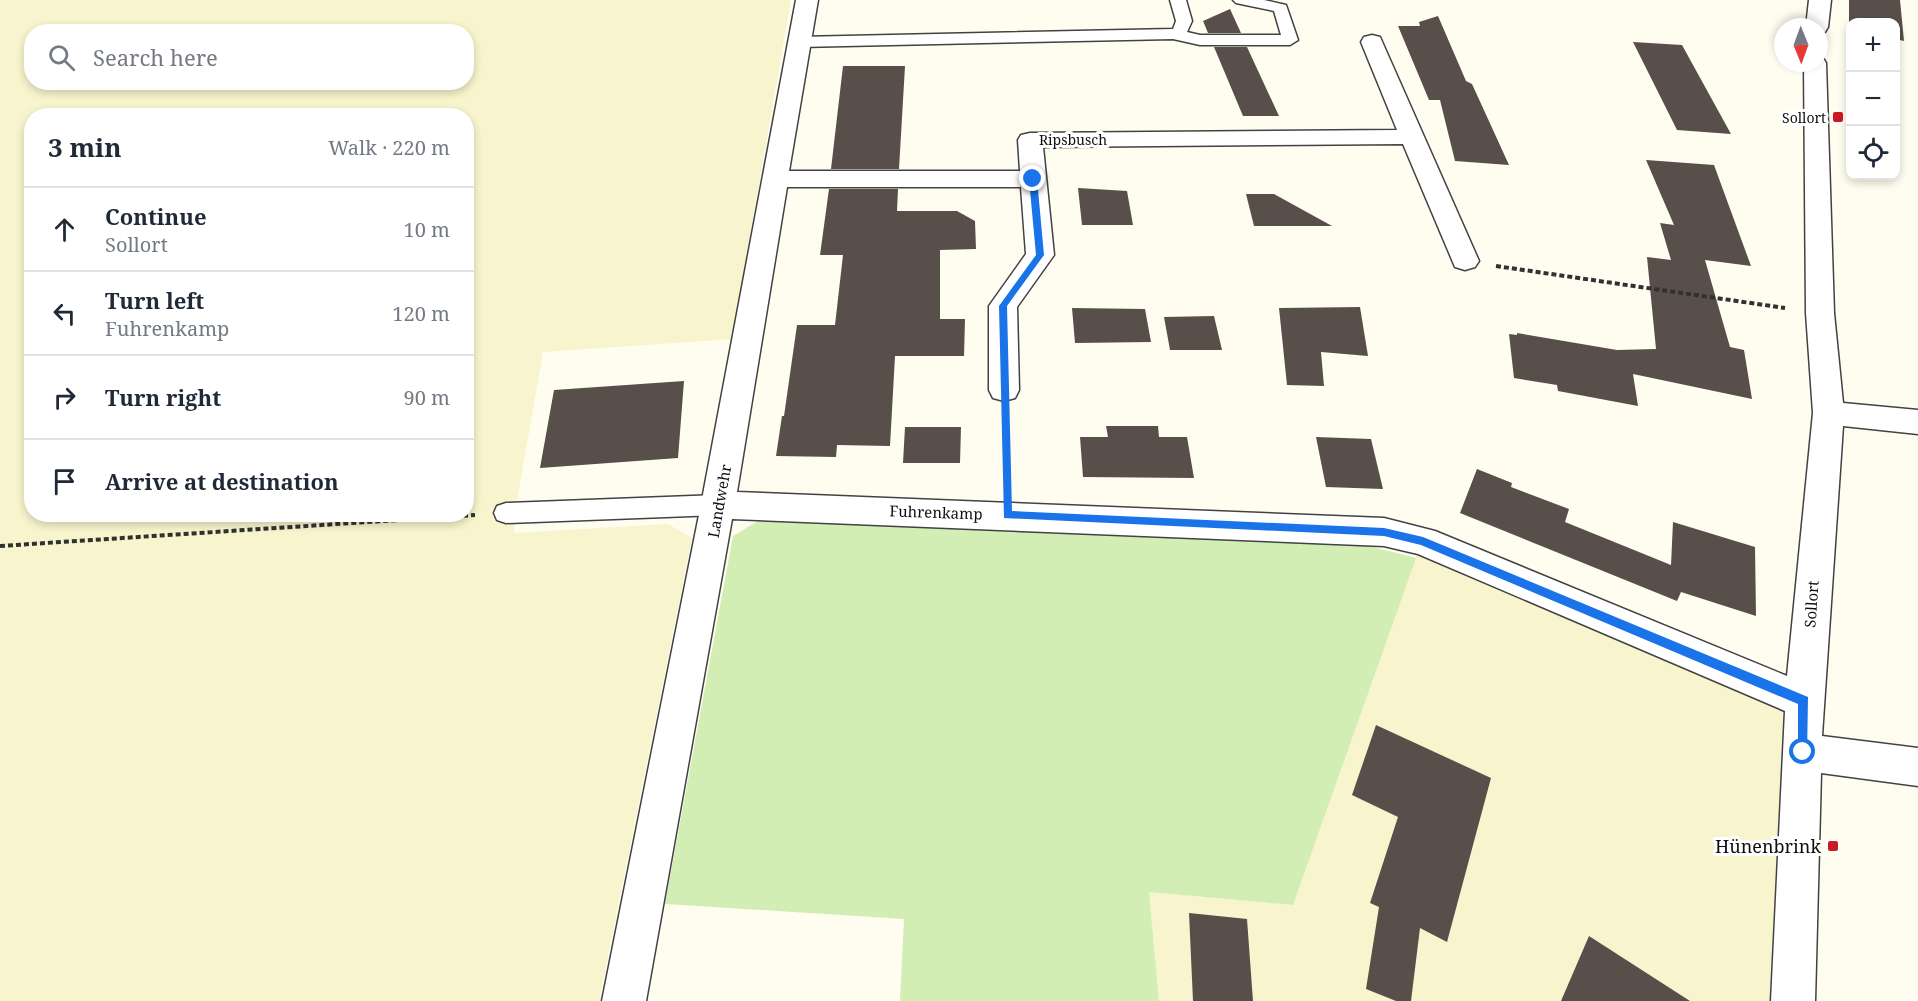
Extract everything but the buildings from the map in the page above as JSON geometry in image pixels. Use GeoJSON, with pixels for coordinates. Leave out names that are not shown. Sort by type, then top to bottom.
{"type":"FeatureCollection","features":[{"type":"Feature","properties":{"kind":"street","name":"Landwehr"},"geometry":{"type":"LineString","coordinates":[[624,1001],[718,505],[807,0]]}},
{"type":"Feature","properties":{"kind":"street"},"geometry":{"type":"LineString","coordinates":[[1818,18],[1820,0]]}},
{"type":"Feature","properties":{"kind":"street"},"geometry":{"type":"LineString","coordinates":[[1372,42],[1465,261]]}},
{"type":"Feature","properties":{"kind":"street","name":"Sollort"},"geometry":{"type":"LineString","coordinates":[[1793,1001],[1804,701],[1828,413],[1820,314],[1815,72]]}},
{"type":"Feature","properties":{"kind":"street","name":"Ripsbusch"},"geometry":{"type":"LineString","coordinates":[[1033,179],[1030,140],[1412,137]]}},
{"type":"Feature","properties":{"kind":"street"},"geometry":{"type":"LineString","coordinates":[[776,179],[1033,179],[1040,255],[1003,306],[1005,390]]}},
{"type":"Feature","properties":{"kind":"street"},"geometry":{"type":"LineString","coordinates":[[1828,413],[1918,422]]}},
{"type":"Feature","properties":{"kind":"street","name":"Fuhrenkamp"},"geometry":{"type":"LineString","coordinates":[[718,505],[1384,532],[1423,542],[1804,701]]}},
{"type":"Feature","properties":{"kind":"street"},"geometry":{"type":"LineString","coordinates":[[1803,752],[1918,767]]}},
{"type":"Feature","properties":{"kind":"lane"},"geometry":{"type":"LineString","coordinates":[[1178,0],[1184,21],[1178,35]]}},
{"type":"Feature","properties":{"kind":"lane"},"geometry":{"type":"LineString","coordinates":[[799,42],[1178,35],[1200,40],[1290,40],[1281,8],[1241,0]]}},
{"type":"Feature","properties":{"kind":"lane"},"geometry":{"type":"LineString","coordinates":[[506,513],[718,505]]}},
{"type":"Feature","properties":{"kind":"path"},"geometry":{"type":"LineString","coordinates":[[1465,261],[1820,314]]}},
{"type":"Feature","properties":{"kind":"path"},"geometry":{"type":"LineString","coordinates":[[1005,390],[1008,515]]}},
{"type":"Feature","properties":{"kind":"path"},"geometry":{"type":"LineString","coordinates":[[474,515],[506,513]]}},
{"type":"Feature","properties":{"kind":"path"},"geometry":{"type":"LineString","coordinates":[[0,546],[368,522]]}},
{"type":"Feature","properties":{"kind":"shaded area"},"geometry":{"type":"Polygon","coordinates":[[[0,0],[791,0],[732,339],[543,352],[515,513],[514,533],[668,524],[692,538],[599,1001],[0,1001],[0,0]]]}},
{"type":"Feature","properties":{"kind":"shaded area"},"geometry":{"type":"Polygon","coordinates":[[[1419,546],[1798,705],[1786,1001],[1159,1001],[1149,892],[1293,905],[1419,546]]]}},
{"type":"Feature","properties":{"kind":"green space"},"geometry":{"type":"Polygon","coordinates":[[[763,518],[1365,545],[1416,558],[1293,905],[1149,892],[1159,1001],[900,1001],[904,919],[665,904],[733,536],[763,518]]]}},
{"type":"Feature","properties":{"kind":"place","name":"Sollort"},"geometry":{"type":"Point","coordinates":[1838,117]}},
{"type":"Feature","properties":{"kind":"place","name":"Hünenbrink"},"geometry":{"type":"Point","coordinates":[1833,846]}},
{"type":"Feature","properties":{"kind":"route"},"geometry":{"type":"LineString","coordinates":[[1033,179],[1040,255],[1003,306],[1008,515],[1384,532],[1423,542],[1804,701],[1803,752]]}}]}
